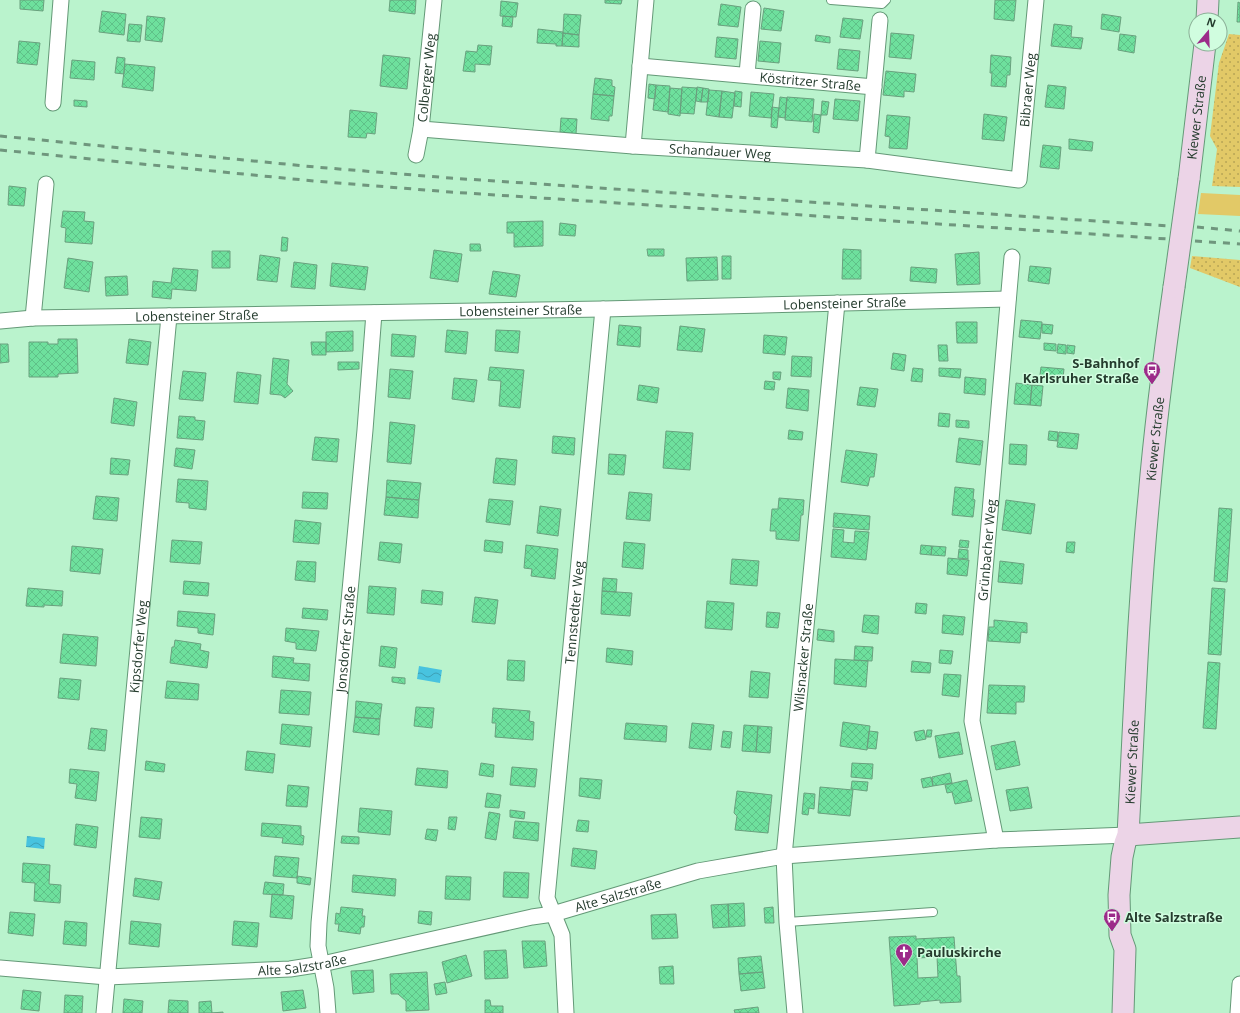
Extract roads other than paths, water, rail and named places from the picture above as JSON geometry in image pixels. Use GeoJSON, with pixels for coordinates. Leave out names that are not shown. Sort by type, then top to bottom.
{"type":"FeatureCollection","features":[{"type":"Feature","properties":{"kind":"street"},"geometry":{"type":"LineString","coordinates":[[53,103],[62,0]]}},
{"type":"Feature","properties":{"kind":"street","name":"Colberger Weg"},"geometry":{"type":"LineString","coordinates":[[416,155],[421,129],[434,0]]}},
{"type":"Feature","properties":{"kind":"street"},"geometry":{"type":"LineString","coordinates":[[633,146],[646,0]]}},
{"type":"Feature","properties":{"kind":"street","name":"Bibraer Weg"},"geometry":{"type":"LineString","coordinates":[[1020,180],[1036,0]]}},
{"type":"Feature","properties":{"kind":"street"},"geometry":{"type":"LineString","coordinates":[[1207,12],[1208,0]]}},
{"type":"Feature","properties":{"kind":"street","name":"Köstritzer Straße"},"geometry":{"type":"LineString","coordinates":[[747,74],[753,9]]}},
{"type":"Feature","properties":{"kind":"street","name":"Köstritzer Straße"},"geometry":{"type":"LineString","coordinates":[[867,160],[880,20]]}},
{"type":"Feature","properties":{"kind":"street","name":"Kiewer Straße"},"geometry":{"type":"LineString","coordinates":[[1123,1013],[1125,949],[1129,939],[1132,921],[1135,872],[1133,844],[1128,835],[1148,504],[1159,399],[1189,179],[1204,52]]}},
{"type":"Feature","properties":{"kind":"street","name":"Köstritzer Straße"},"geometry":{"type":"LineString","coordinates":[[640,66],[747,74],[874,87]]}},
{"type":"Feature","properties":{"kind":"street","name":"Schandauer Weg"},"geometry":{"type":"LineString","coordinates":[[421,129],[633,146],[867,160],[1020,180]]}},
{"type":"Feature","properties":{"kind":"street"},"geometry":{"type":"LineString","coordinates":[[33,318],[46,184]]}},
{"type":"Feature","properties":{"kind":"street","name":"Grünbacher Weg"},"geometry":{"type":"LineString","coordinates":[[996,840],[972,721],[1012,257]]}},
{"type":"Feature","properties":{"kind":"street","name":"Lobensteiner Straße"},"geometry":{"type":"LineString","coordinates":[[0,321],[33,318],[374,314],[1008,299]]}},
{"type":"Feature","properties":{"kind":"street","name":"Wilsnacker Straße"},"geometry":{"type":"LineString","coordinates":[[795,1013],[784,856],[837,303]]}},
{"type":"Feature","properties":{"kind":"street","name":"Tennstedter Weg"},"geometry":{"type":"LineString","coordinates":[[566,1013],[562,935],[547,898],[603,309]]}},
{"type":"Feature","properties":{"kind":"street","name":"Jonsdorfer Straße"},"geometry":{"type":"LineString","coordinates":[[328,1013],[326,988],[318,946],[319,923],[365,430],[374,314]]}},
{"type":"Feature","properties":{"kind":"street","name":"Kipsdorfer Weg"},"geometry":{"type":"LineString","coordinates":[[104,1013],[169,316]]}},
{"type":"Feature","properties":{"kind":"street","name":"Alte Salzstraße"},"geometry":{"type":"LineString","coordinates":[[0,968],[107,977],[290,969],[322,964],[532,917],[553,914],[698,871],[784,856],[996,840],[1128,835],[1240,827]]}},
{"type":"Feature","properties":{"kind":"street"},"geometry":{"type":"LineString","coordinates":[[1238,1013],[1240,984]]}},
{"type":"Feature","properties":{"kind":"lane"},"geometry":{"type":"LineString","coordinates":[[831,0],[882,4],[886,0]]}},
{"type":"Feature","properties":{"kind":"lane"},"geometry":{"type":"LineString","coordinates":[[788,922],[933,912]]}},
{"type":"Feature","properties":{"kind":"water"},"geometry":{"type":"Polygon","coordinates":[[[419,666],[442,670],[440,683],[417,679],[419,666]]]}},
{"type":"Feature","properties":{"kind":"water"},"geometry":{"type":"Polygon","coordinates":[[[27,836],[45,838],[44,849],[26,847],[27,836]]]}},
{"type":"Feature","properties":{"kind":"railway"},"geometry":{"type":"LineString","coordinates":[[0,136],[315,167],[450,178],[1170,226]]}},
{"type":"Feature","properties":{"kind":"railway"},"geometry":{"type":"LineString","coordinates":[[0,150],[314,181],[450,192],[1168,239]]}},
{"type":"Feature","properties":{"kind":"railway"},"geometry":{"type":"LineString","coordinates":[[1197,227],[1240,231]]}},
{"type":"Feature","properties":{"kind":"railway"},"geometry":{"type":"LineString","coordinates":[[1195,241],[1240,244]]}},
{"type":"Feature","properties":{"kind":"place","name":"S-Bahnhof Karlsruher Straße"},"geometry":{"type":"Point","coordinates":[1152,385]}},
{"type":"Feature","properties":{"kind":"place","name":"Alte Salzstraße"},"geometry":{"type":"Point","coordinates":[1112,932]}},
{"type":"Feature","properties":{"kind":"place","name":"Pauluskirche"},"geometry":{"type":"Point","coordinates":[904,967]}}]}
